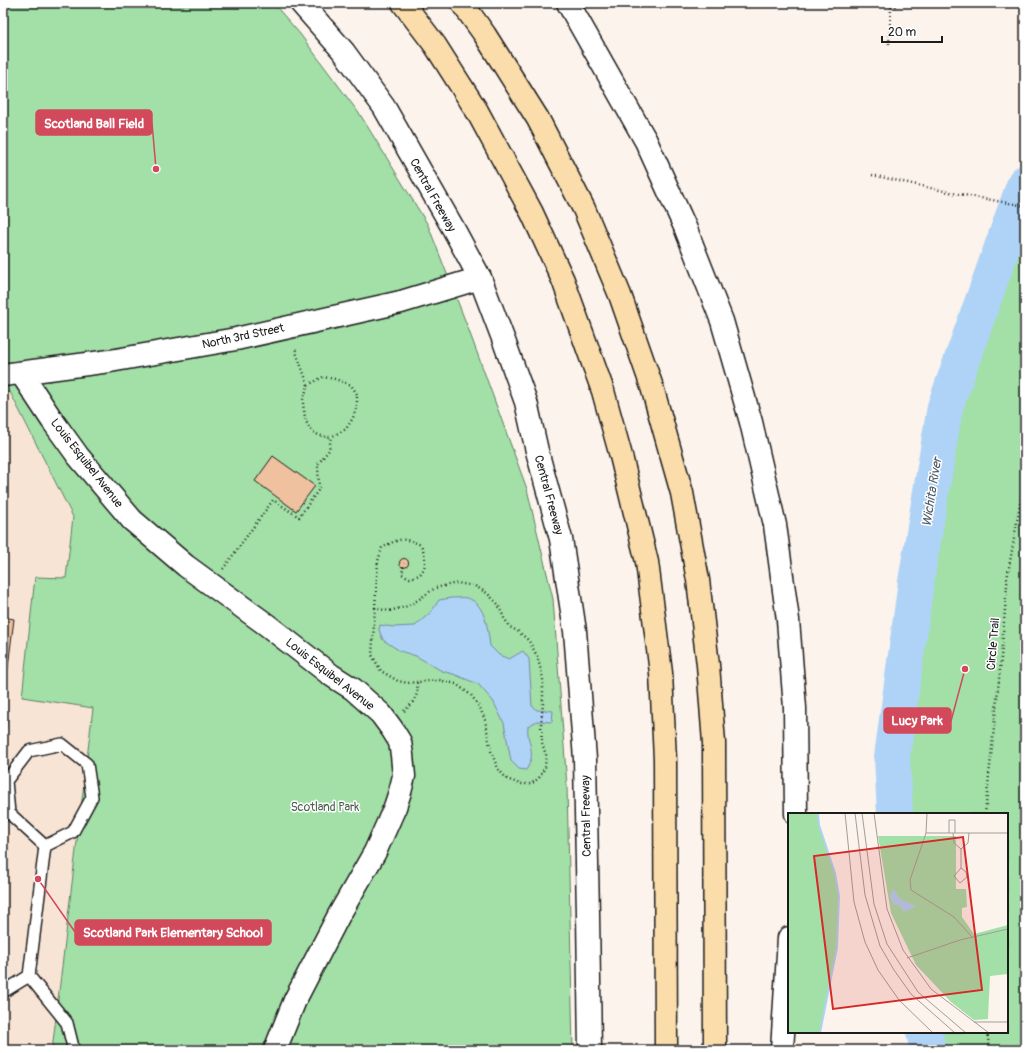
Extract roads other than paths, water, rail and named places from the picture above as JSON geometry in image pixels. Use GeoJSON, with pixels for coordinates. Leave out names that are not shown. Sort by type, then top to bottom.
{"type":"FeatureCollection","features":[{"type":"Feature","properties":{"kind":"highway"},"geometry":{"type":"LineString","coordinates":[[403,3],[435,45],[477,111],[532,213],[563,280],[603,391],[621,456],[647,562],[661,673],[665,760],[666,1050]]}},
{"type":"Feature","properties":{"kind":"highway"},"geometry":{"type":"LineString","coordinates":[[462,3],[485,34],[538,119],[584,209],[620,295],[652,387],[682,493],[698,580],[708,665],[714,743],[715,1050]]}},
{"type":"Feature","properties":{"kind":"main road","name":"Central Freeway"},"geometry":{"type":"LineString","coordinates":[[301,3],[344,52],[384,107],[453,228],[480,278],[526,402],[537,451],[561,539],[575,631],[585,759],[590,1050]]}},
{"type":"Feature","properties":{"kind":"main road"},"geometry":{"type":"LineString","coordinates":[[568,3],[646,141],[686,227],[722,321],[749,414],[774,525],[788,620],[795,708],[796,813]]}},
{"type":"Feature","properties":{"kind":"main road","name":"North 3rd Street"},"geometry":{"type":"LineString","coordinates":[[12,374],[126,358],[236,339],[401,302],[480,278]]}},
{"type":"Feature","properties":{"kind":"main road","name":"Louis Esquibel Avenue"},"geometry":{"type":"LineString","coordinates":[[12,374],[52,420],[78,456],[132,520],[186,566],[267,625],[331,675],[353,689],[381,714],[400,742],[404,776],[396,807],[375,852],[339,915],[295,1000],[275,1050]]}},
{"type":"Feature","properties":{"kind":"main road"},"geometry":{"type":"LineString","coordinates":[[782,1050],[788,954]]}},
{"type":"Feature","properties":{"kind":"lane"},"geometry":{"type":"LineString","coordinates":[[62,744],[87,764],[92,797],[73,832],[45,846],[9,813],[6,781],[29,751],[62,744]]}},
{"type":"Feature","properties":{"kind":"lane"},"geometry":{"type":"LineString","coordinates":[[45,846],[29,976],[67,1023],[73,1046],[72,1050]]}},
{"type":"Feature","properties":{"kind":"lane"},"geometry":{"type":"LineString","coordinates":[[3,992],[29,976]]}},
{"type":"Feature","properties":{"kind":"water"},"geometry":{"type":"Polygon","coordinates":[[[467,598],[478,606],[485,618],[490,646],[499,655],[509,659],[523,651],[529,659],[532,706],[537,710],[553,711],[552,722],[537,721],[528,726],[531,758],[526,770],[519,769],[511,761],[504,723],[493,701],[478,684],[442,671],[416,656],[400,651],[383,640],[379,630],[380,625],[393,627],[415,626],[431,612],[439,600],[467,598]]]}},
{"type":"Feature","properties":{"kind":"waterway","name":"Wichita River"},"geometry":{"type":"LineString","coordinates":[[895,813],[892,757],[916,582],[945,407],[1025,183]]}},
{"type":"Feature","properties":{"kind":"waterway","name":"Wichita River"},"geometry":{"type":"LineString","coordinates":[[924,1033],[928,1050]]}},
{"type":"Feature","properties":{"kind":"place","name":"Scotland Ball Field"},"geometry":{"type":"Point","coordinates":[156,169]}},
{"type":"Feature","properties":{"kind":"place","name":"Lucy Park"},"geometry":{"type":"Point","coordinates":[965,669]}},
{"type":"Feature","properties":{"kind":"place","name":"Scotland Park Elementary School"},"geometry":{"type":"Point","coordinates":[38,879]}},
{"type":"Feature","properties":{"kind":"park label","name":"Scotland Park"},"geometry":{"type":"Point","coordinates":[325,807]}}]}
